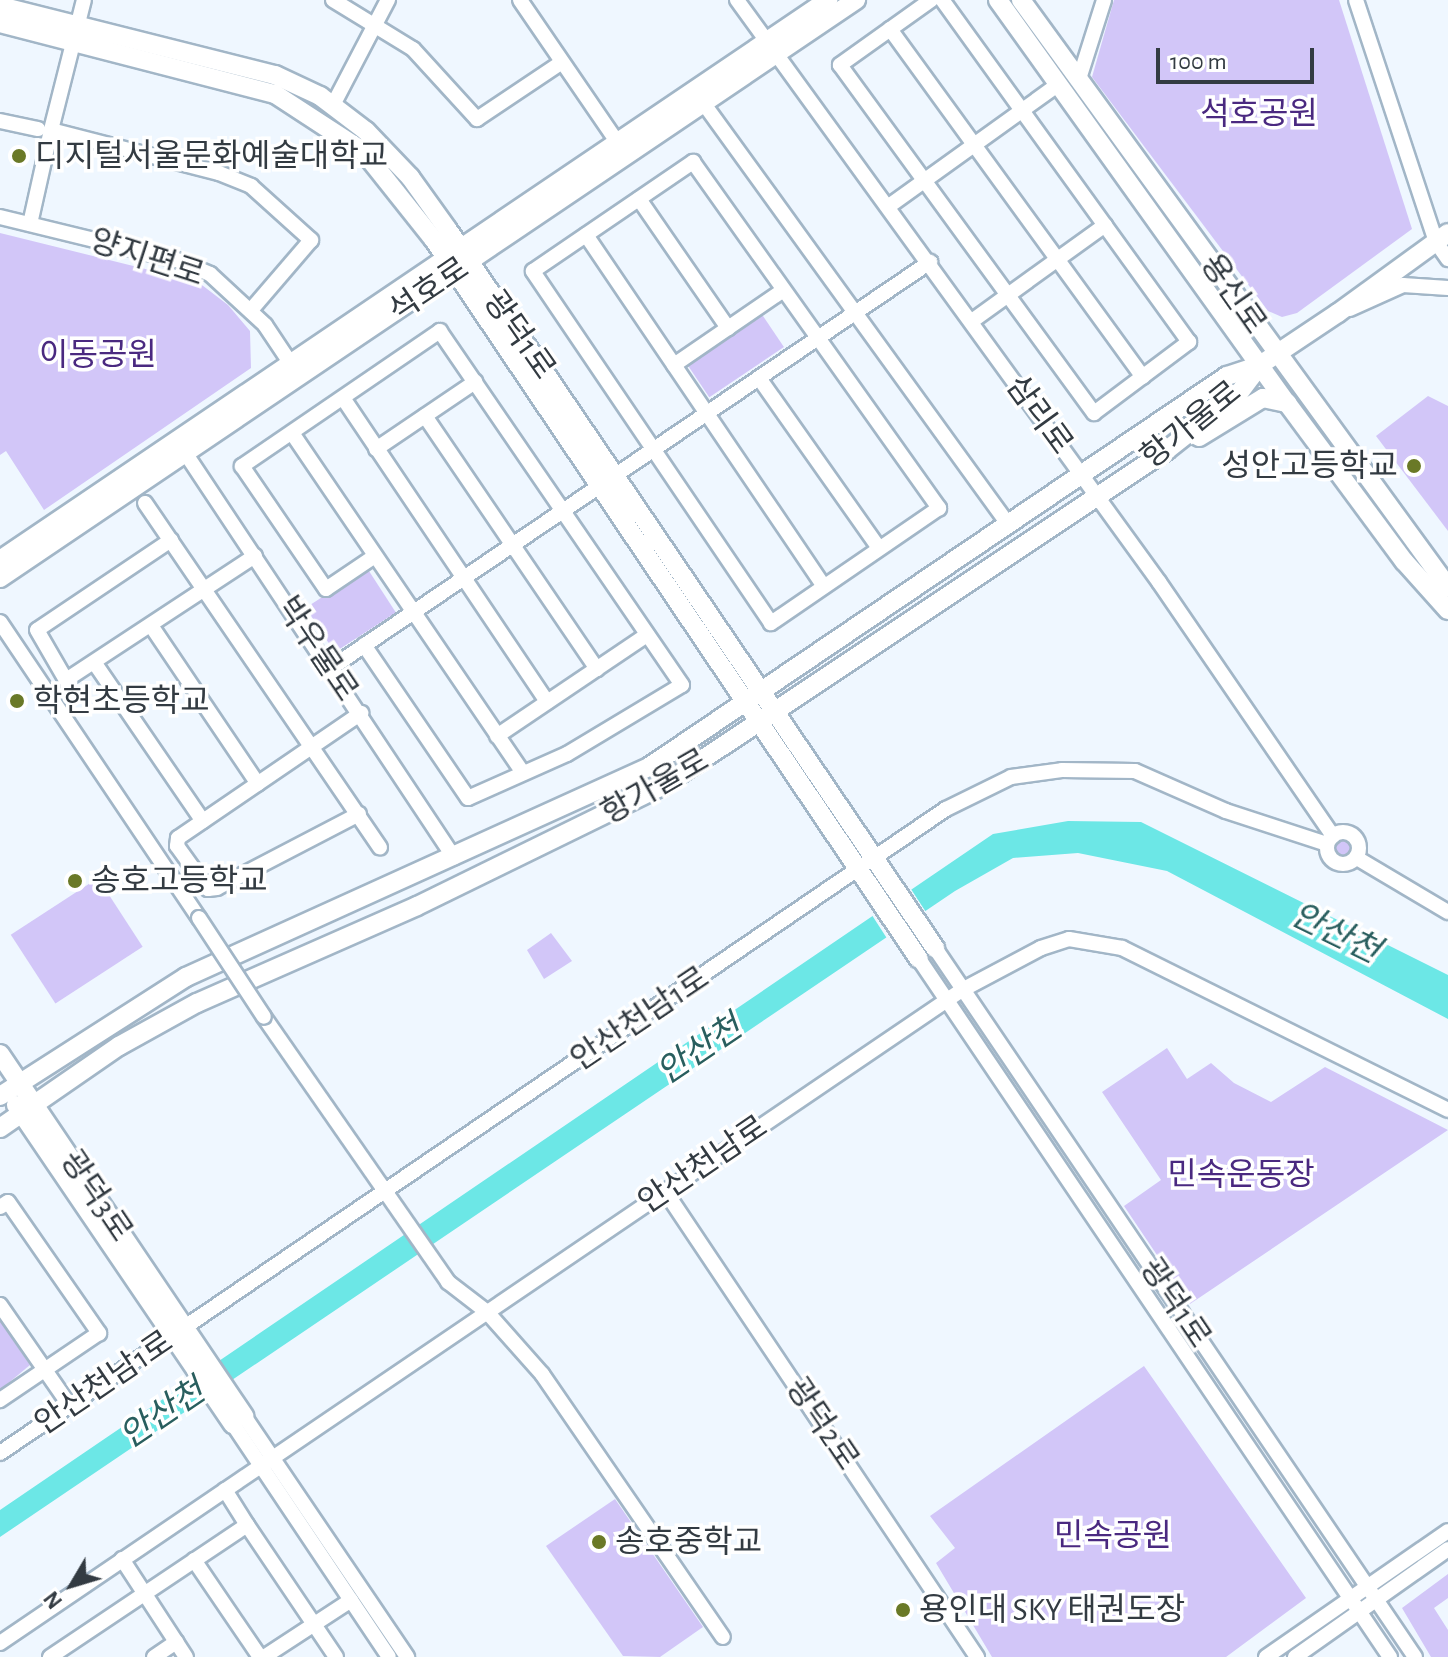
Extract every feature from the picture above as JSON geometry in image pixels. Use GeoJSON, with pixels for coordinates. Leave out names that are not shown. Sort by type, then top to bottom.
{"type":"FeatureCollection","features":[{"type":"Feature","properties":{"kind":"main road","name":"석호로"},"geometry":{"type":"LineString","coordinates":[[772,48],[828,0]]}},
{"type":"Feature","properties":{"kind":"main road","name":"석호로"},"geometry":{"type":"LineString","coordinates":[[0,578],[182,448],[457,260],[772,48],[856,0]]}},
{"type":"Feature","properties":{"kind":"main road","name":"용신로"},"geometry":{"type":"LineString","coordinates":[[998,0],[1225,318],[1268,359]]}},
{"type":"Feature","properties":{"kind":"main road","name":"용신로"},"geometry":{"type":"LineString","coordinates":[[1021,0],[1079,79],[1268,359],[1448,587]]}},
{"type":"Feature","properties":{"kind":"main road","name":"광덕1로"},"geometry":{"type":"LineString","coordinates":[[0,6],[76,33],[275,94],[313,115],[372,160],[457,260],[615,474],[775,714],[870,870]]}},
{"type":"Feature","properties":{"kind":"main road","name":"광덕1로"},"geometry":{"type":"LineString","coordinates":[[0,23],[76,33],[275,75],[333,105],[410,177],[457,260],[598,487],[758,724],[870,870]]}},
{"type":"Feature","properties":{"kind":"main road","name":"항가울로"},"geometry":{"type":"LineString","coordinates":[[6,1087],[186,977],[649,767],[746,705],[1227,376],[1268,359],[1338,313],[1442,237]]}},
{"type":"Feature","properties":{"kind":"main road","name":"항가울로"},"geometry":{"type":"LineString","coordinates":[[0,1128],[119,1046],[197,1003],[601,820],[775,714],[1167,450],[1239,393],[1268,359]]}},
{"type":"Feature","properties":{"kind":"main road"},"geometry":{"type":"LineString","coordinates":[[1268,359],[1287,403],[1404,561],[1448,610]]}},
{"type":"Feature","properties":{"kind":"main road"},"geometry":{"type":"LineString","coordinates":[[1167,450],[1198,438],[1263,398],[1287,403]]}},
{"type":"Feature","properties":{"kind":"main road","name":"석호로"},"geometry":{"type":"LineString","coordinates":[[0,560],[182,448]]}},
{"type":"Feature","properties":{"kind":"main road"},"geometry":{"type":"LineString","coordinates":[[870,870],[935,948]]}},
{"type":"Feature","properties":{"kind":"main road"},"geometry":{"type":"LineString","coordinates":[[870,870],[919,959]]}},
{"type":"Feature","properties":{"kind":"main road","name":"광덕3로"},"geometry":{"type":"LineString","coordinates":[[0,1054],[6,1087],[27,1108],[238,1420]]}},
{"type":"Feature","properties":{"kind":"street"},"geometry":{"type":"LineString","coordinates":[[30,224],[45,129],[84,0]]}},
{"type":"Feature","properties":{"kind":"street"},"geometry":{"type":"LineString","coordinates":[[333,0],[379,24],[440,73],[477,119],[562,62]]}},
{"type":"Feature","properties":{"kind":"street"},"geometry":{"type":"LineString","coordinates":[[333,105],[379,24],[388,0]]}},
{"type":"Feature","properties":{"kind":"street"},"geometry":{"type":"LineString","coordinates":[[520,0],[622,149]]}},
{"type":"Feature","properties":{"kind":"street","name":"삼리로"},"geometry":{"type":"LineString","coordinates":[[737,0],[1082,474],[1330,840]]}},
{"type":"Feature","properties":{"kind":"street"},"geometry":{"type":"LineString","coordinates":[[931,0],[840,65],[1094,413],[1189,342],[942,0]]}},
{"type":"Feature","properties":{"kind":"street"},"geometry":{"type":"LineString","coordinates":[[1079,79],[1104,0]]}},
{"type":"Feature","properties":{"kind":"street"},"geometry":{"type":"LineString","coordinates":[[1356,0],[1448,259]]}},
{"type":"Feature","properties":{"kind":"street"},"geometry":{"type":"LineString","coordinates":[[890,29],[1143,377]]}},
{"type":"Feature","properties":{"kind":"street"},"geometry":{"type":"LineString","coordinates":[[889,206],[1059,84]]}},
{"type":"Feature","properties":{"kind":"street"},"geometry":{"type":"LineString","coordinates":[[700,98],[1008,524]]}},
{"type":"Feature","properties":{"kind":"street"},"geometry":{"type":"LineString","coordinates":[[0,121],[45,129],[219,173],[251,186],[296,221],[311,240],[307,251],[251,310]]}},
{"type":"Feature","properties":{"kind":"street"},"geometry":{"type":"LineString","coordinates":[[693,162],[939,508],[771,623],[533,271],[586,235],[693,162]]}},
{"type":"Feature","properties":{"kind":"street"},"geometry":{"type":"LineString","coordinates":[[639,199],[728,328]]}},
{"type":"Feature","properties":{"kind":"street","name":"양지편로"},"geometry":{"type":"LineString","coordinates":[[0,217],[177,260],[210,274],[251,310],[295,370]]}},
{"type":"Feature","properties":{"kind":"street"},"geometry":{"type":"LineString","coordinates":[[972,321],[1105,225]]}},
{"type":"Feature","properties":{"kind":"street"},"geometry":{"type":"LineString","coordinates":[[586,235],[824,586]]}},
{"type":"Feature","properties":{"kind":"street"},"geometry":{"type":"LineString","coordinates":[[331,668],[930,262]]}},
{"type":"Feature","properties":{"kind":"street"},"geometry":{"type":"LineString","coordinates":[[1338,313],[1403,285],[1448,288]]}},
{"type":"Feature","properties":{"kind":"street"},"geometry":{"type":"LineString","coordinates":[[674,365],[782,291]]}},
{"type":"Feature","properties":{"kind":"street"},"geometry":{"type":"LineString","coordinates":[[364,645],[468,798],[630,721],[682,685],[440,331],[242,466],[326,589],[375,556]]}},
{"type":"Feature","properties":{"kind":"street"},"geometry":{"type":"LineString","coordinates":[[759,378],[879,548]]}},
{"type":"Feature","properties":{"kind":"street"},"geometry":{"type":"LineString","coordinates":[[376,449],[475,382]]}},
{"type":"Feature","properties":{"kind":"street"},"geometry":{"type":"LineString","coordinates":[[343,398],[547,702]]}},
{"type":"Feature","properties":{"kind":"street"},"geometry":{"type":"LineString","coordinates":[[425,416],[597,669]]}},
{"type":"Feature","properties":{"kind":"street"},"geometry":{"type":"LineString","coordinates":[[292,433],[523,773]]}},
{"type":"Feature","properties":{"kind":"street","name":"박우물로"},"geometry":{"type":"LineString","coordinates":[[182,448],[454,857]]}},
{"type":"Feature","properties":{"kind":"street"},"geometry":{"type":"LineString","coordinates":[[145,503],[380,847]]}},
{"type":"Feature","properties":{"kind":"street"},"geometry":{"type":"LineString","coordinates":[[171,540],[37,630],[66,680],[72,680],[96,665],[255,556]]}},
{"type":"Feature","properties":{"kind":"street"},"geometry":{"type":"LineString","coordinates":[[0,622],[264,1017],[392,1197],[448,1282],[487,1312],[542,1374],[723,1637]]}},
{"type":"Feature","properties":{"kind":"street"},"geometry":{"type":"LineString","coordinates":[[152,627],[258,784]]}},
{"type":"Feature","properties":{"kind":"street"},"geometry":{"type":"LineString","coordinates":[[497,736],[647,635]]}},
{"type":"Feature","properties":{"kind":"street"},"geometry":{"type":"LineString","coordinates":[[96,665],[203,821]]}},
{"type":"Feature","properties":{"kind":"street"},"geometry":{"type":"LineString","coordinates":[[359,814],[217,888],[208,889],[177,846],[178,838],[361,713]]}},
{"type":"Feature","properties":{"kind":"street","name":"안산천남1로"},"geometry":{"type":"LineString","coordinates":[[0,1453],[392,1197],[870,870],[946,809],[1011,777],[1062,770],[1135,771],[1226,811],[1330,840]]}},
{"type":"Feature","properties":{"kind":"street"},"geometry":{"type":"LineString","coordinates":[[1357,858],[1359,844],[1353,835],[1330,840],[1330,858],[1338,864],[1357,858],[1448,912]]}},
{"type":"Feature","properties":{"kind":"street","name":"안산천남로"},"geometry":{"type":"LineString","coordinates":[[0,1643],[962,990],[1004,963],[1069,939],[1122,948],[1448,1110]]}},
{"type":"Feature","properties":{"kind":"street","name":"광덕1로"},"geometry":{"type":"LineString","coordinates":[[935,948],[1415,1657]]}},
{"type":"Feature","properties":{"kind":"street","name":"광덕1로"},"geometry":{"type":"LineString","coordinates":[[919,959],[945,1002],[1390,1657]]}},
{"type":"Feature","properties":{"kind":"street","name":"광덕2로"},"geometry":{"type":"LineString","coordinates":[[665,1191],[977,1657]]}},
{"type":"Feature","properties":{"kind":"street"},"geometry":{"type":"LineString","coordinates":[[0,1207],[8,1202],[99,1333],[0,1400]]}},
{"type":"Feature","properties":{"kind":"street"},"geometry":{"type":"LineString","coordinates":[[0,1305],[70,1406]]}},
{"type":"Feature","properties":{"kind":"street"},"geometry":{"type":"LineString","coordinates":[[238,1420],[389,1657]]}},
{"type":"Feature","properties":{"kind":"street"},"geometry":{"type":"LineString","coordinates":[[266,1462],[407,1657]]}},
{"type":"Feature","properties":{"kind":"street"},"geometry":{"type":"LineString","coordinates":[[225,1490],[336,1657]]}},
{"type":"Feature","properties":{"kind":"street"},"geometry":{"type":"LineString","coordinates":[[50,1657],[247,1525]]}},
{"type":"Feature","properties":{"kind":"street"},"geometry":{"type":"LineString","coordinates":[[1295,1657],[1360,1613],[1372,1594],[1448,1531]]}},
{"type":"Feature","properties":{"kind":"street"},"geometry":{"type":"LineString","coordinates":[[1266,1657],[1351,1599],[1372,1594],[1448,1549]]}},
{"type":"Feature","properties":{"kind":"street"},"geometry":{"type":"LineString","coordinates":[[122,1559],[186,1657]]}},
{"type":"Feature","properties":{"kind":"street"},"geometry":{"type":"LineString","coordinates":[[194,1560],[262,1657],[351,1600]]}},
{"type":"Feature","properties":{"kind":"street"},"geometry":{"type":"LineString","coordinates":[[154,1657],[176,1642]]}},
{"type":"Feature","properties":{"kind":"street"},"geometry":{"type":"LineString","coordinates":[[0,1643],[8,1657]]}},
{"type":"Feature","properties":{"kind":"green space","name":"석호공원"},"geometry":{"type":"Polygon","coordinates":[[[1114,0],[1339,0],[1412,229],[1297,313],[1282,317],[1268,311],[1092,77],[1114,0]]]}},
{"type":"Feature","properties":{"kind":"green space","name":"이동공원"},"geometry":{"type":"Polygon","coordinates":[[[0,233],[198,282],[228,305],[250,331],[251,368],[44,510],[6,451],[0,455],[0,233]]]}},
{"type":"Feature","properties":{"kind":"green space"},"geometry":{"type":"Polygon","coordinates":[[[761,313],[784,347],[709,397],[686,363],[761,313]]]}},
{"type":"Feature","properties":{"kind":"green space"},"geometry":{"type":"Polygon","coordinates":[[[1428,396],[1448,406],[1448,531],[1376,436],[1428,396]]]}},
{"type":"Feature","properties":{"kind":"green space"},"geometry":{"type":"Polygon","coordinates":[[[367,568],[396,612],[335,652],[306,608],[367,568]]]}},
{"type":"Feature","properties":{"kind":"green space"},"geometry":{"type":"Polygon","coordinates":[[[1343,838],[1350,841],[1353,848],[1350,855],[1343,858],[1336,855],[1333,848],[1336,841],[1343,838]]]}},
{"type":"Feature","properties":{"kind":"green space"},"geometry":{"type":"Polygon","coordinates":[[[98,878],[143,947],[55,1003],[11,935],[98,878]]]}},
{"type":"Feature","properties":{"kind":"green space"},"geometry":{"type":"Polygon","coordinates":[[[551,933],[572,961],[544,979],[527,950],[551,933]]]}},
{"type":"Feature","properties":{"kind":"green space","name":"민속운동장"},"geometry":{"type":"Polygon","coordinates":[[[1167,1048],[1187,1079],[1211,1063],[1234,1083],[1271,1102],[1325,1067],[1448,1130],[1190,1304],[1124,1206],[1161,1180],[1102,1092],[1167,1048]]]}},
{"type":"Feature","properties":{"kind":"green space"},"geometry":{"type":"Polygon","coordinates":[[[0,1321],[30,1365],[0,1390],[0,1321]]]}},
{"type":"Feature","properties":{"kind":"green space","name":"민속공원"},"geometry":{"type":"Polygon","coordinates":[[[1144,1366],[1306,1598],[1226,1657],[992,1657],[936,1563],[955,1548],[930,1516],[1144,1366]]]}},
{"type":"Feature","properties":{"kind":"green space"},"geometry":{"type":"Polygon","coordinates":[[[615,1499],[703,1627],[660,1657],[623,1656],[546,1546],[615,1499]]]}},
{"type":"Feature","properties":{"kind":"green space"},"geometry":{"type":"Polygon","coordinates":[[[1448,1574],[1448,1598],[1434,1608],[1448,1630],[1448,1657],[1431,1657],[1402,1608],[1448,1574]]]}},
{"type":"Feature","properties":{"kind":"water","name":"안산천"},"geometry":{"type":"Polygon","coordinates":[[[1068,821],[1141,822],[1448,975],[1448,1019],[1167,871],[1078,853],[1013,858],[955,891],[0,1537],[0,1510],[993,834],[1068,821]]]}},
{"type":"Feature","properties":{"kind":"pier"},"geometry":{"type":"Polygon","coordinates":[[[909,886],[928,915],[889,941],[870,912],[909,886]]]}},
{"type":"Feature","properties":{"kind":"place","name":"디지털서울문화예술대학교"},"geometry":{"type":"Point","coordinates":[19,156]}},
{"type":"Feature","properties":{"kind":"place","name":"성안고등학교"},"geometry":{"type":"Point","coordinates":[1414,466]}},
{"type":"Feature","properties":{"kind":"place","name":"학현초등학교"},"geometry":{"type":"Point","coordinates":[17,701]}},
{"type":"Feature","properties":{"kind":"place","name":"송호고등학교"},"geometry":{"type":"Point","coordinates":[75,881]}},
{"type":"Feature","properties":{"kind":"place","name":"송호중학교"},"geometry":{"type":"Point","coordinates":[599,1542]}},
{"type":"Feature","properties":{"kind":"place","name":"용인대 SKY 태권도장"},"geometry":{"type":"Point","coordinates":[903,1610]}}]}
